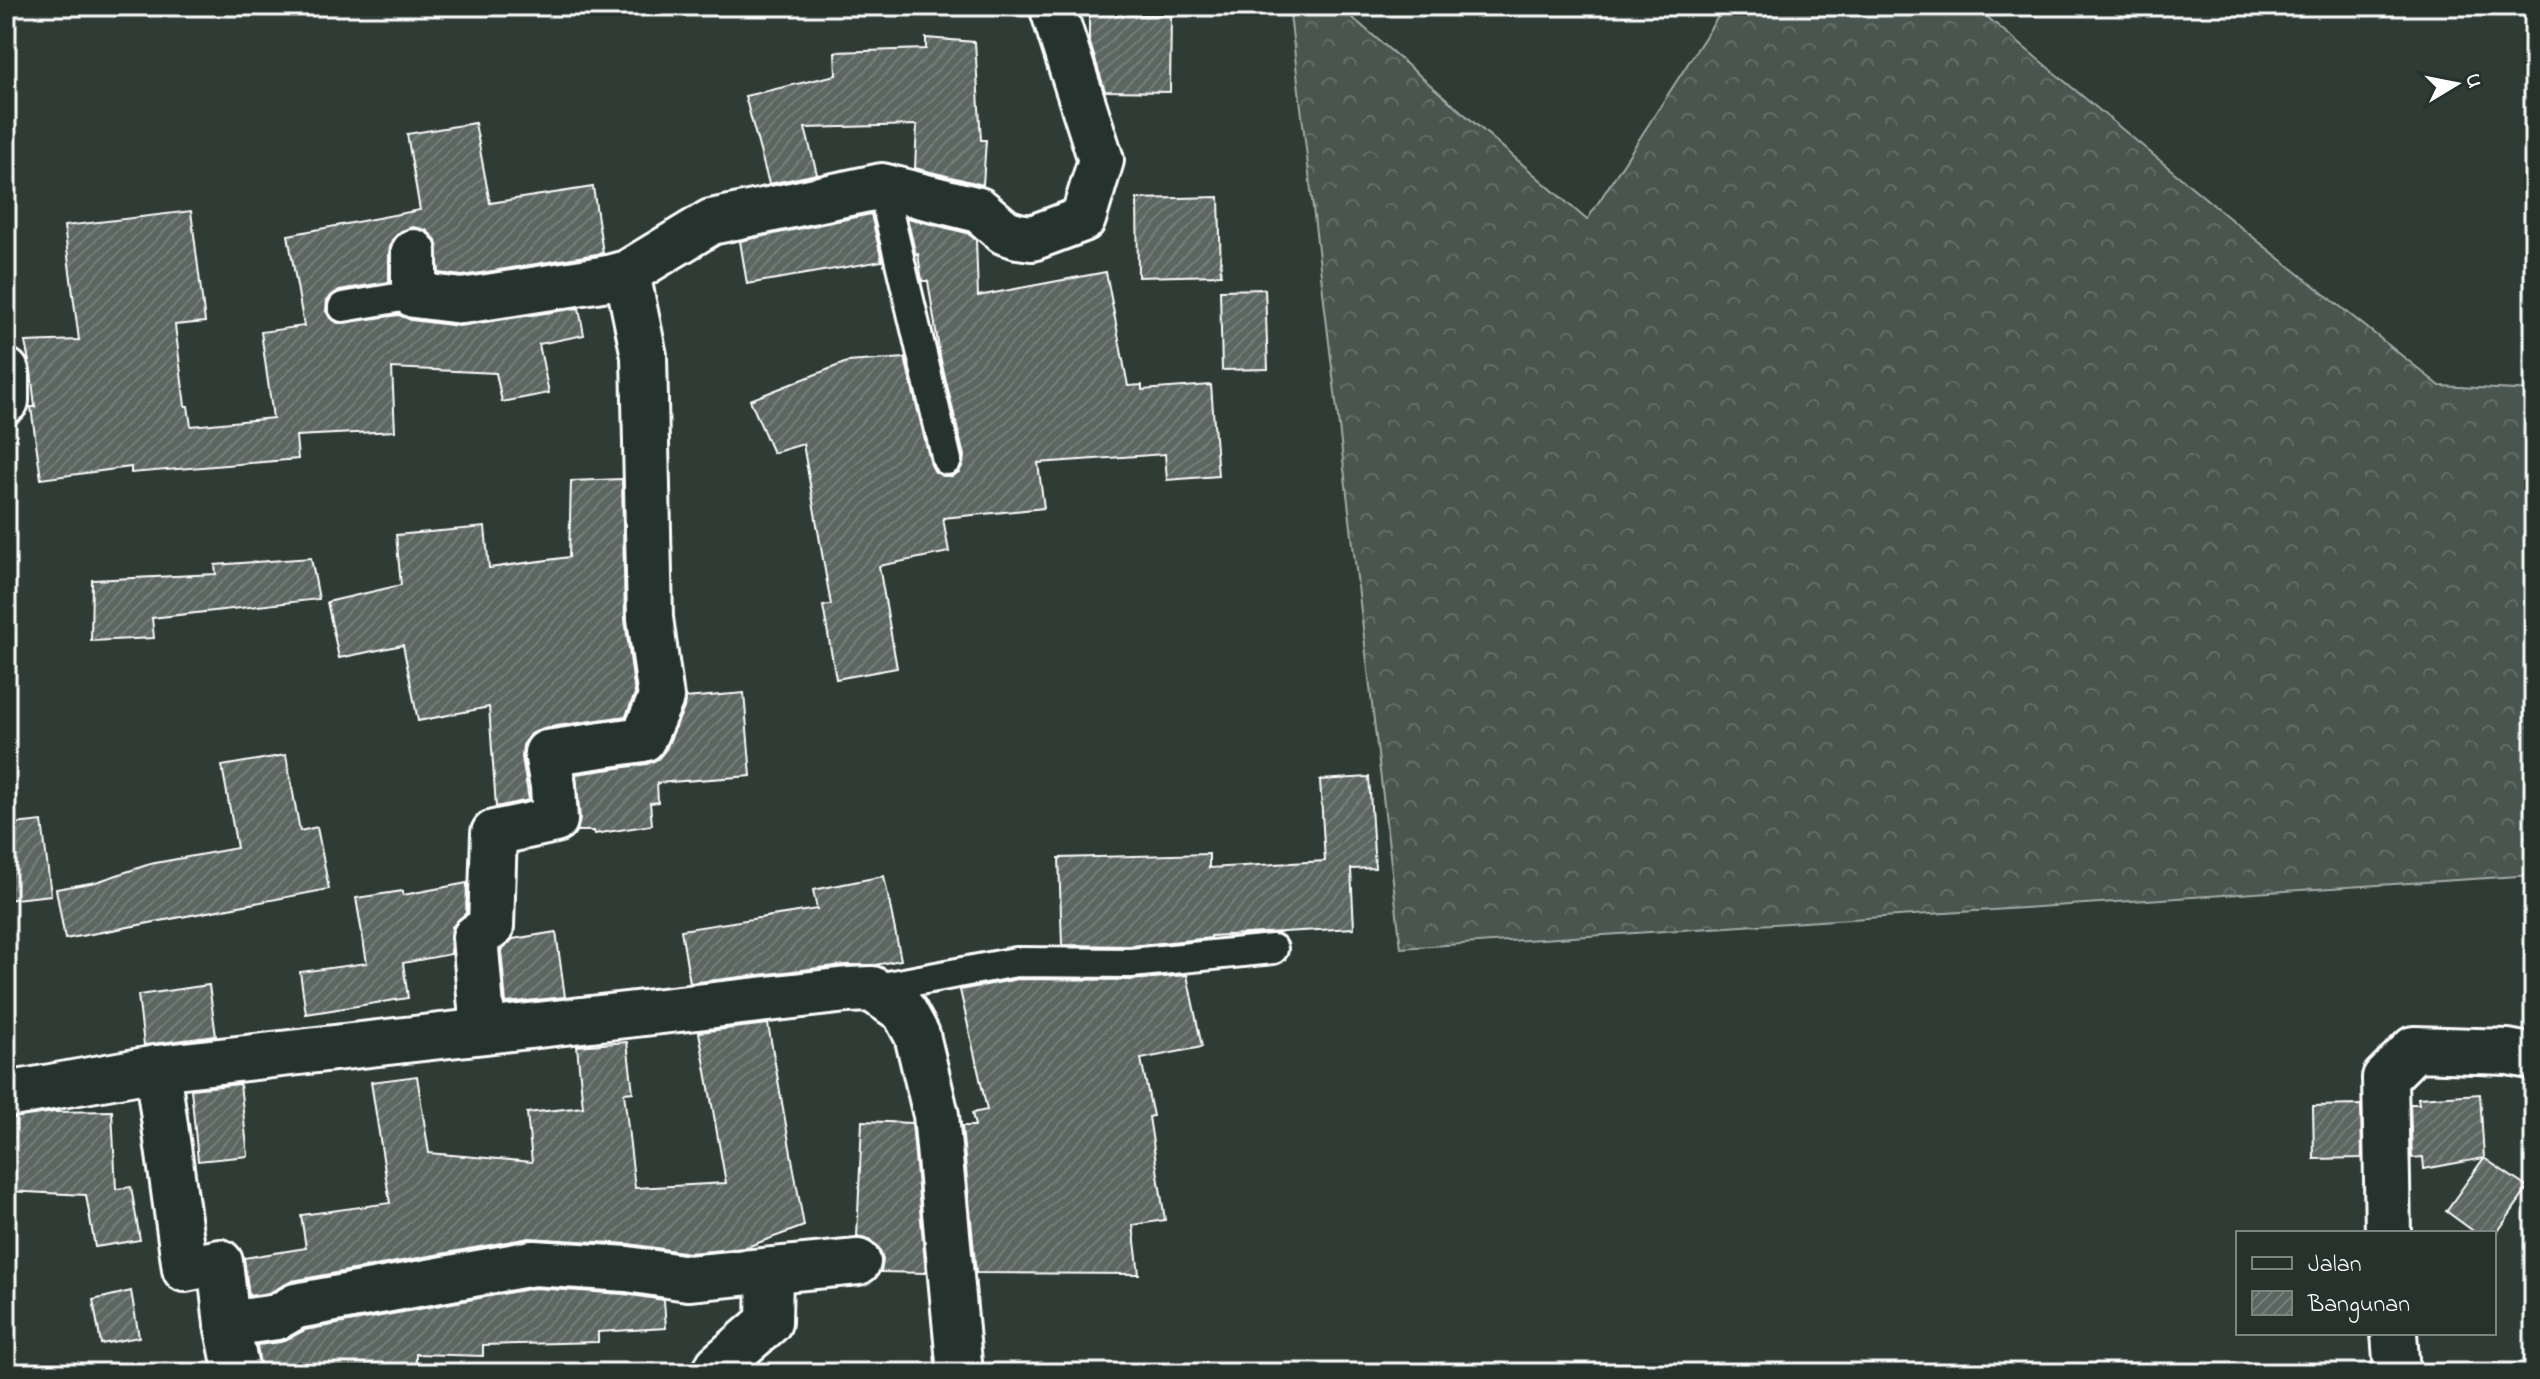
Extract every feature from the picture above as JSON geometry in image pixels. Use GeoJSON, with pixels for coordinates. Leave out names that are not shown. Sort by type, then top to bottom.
{"type":"FeatureCollection","features":[{"type":"Feature","properties":{"kind":"street"},"geometry":{"type":"LineString","coordinates":[[414,252],[414,295],[462,301],[575,285],[627,273],[711,222],[882,186],[979,210],[1005,232],[1018,236],[1032,238],[1083,219],[1101,160],[1052,6]]}},
{"type":"Feature","properties":{"kind":"street"},"geometry":{"type":"LineString","coordinates":[[483,1031],[475,937],[491,927],[494,833],[555,820],[547,753],[643,739],[661,698],[650,618],[644,356],[627,273]]}},
{"type":"Feature","properties":{"kind":"street"},"geometry":{"type":"LineString","coordinates":[[6,371],[6,401]]}},
{"type":"Feature","properties":{"kind":"street"},"geometry":{"type":"LineString","coordinates":[[6,1095],[157,1068],[872,989],[904,1011],[917,1035],[924,1058],[936,1115],[960,1373]]}},
{"type":"Feature","properties":{"kind":"street"},"geometry":{"type":"LineString","coordinates":[[2388,1231],[2385,1078],[2414,1049],[2508,1052],[2534,1057]]}},
{"type":"Feature","properties":{"kind":"street"},"geometry":{"type":"LineString","coordinates":[[157,1068],[185,1269],[220,1262],[227,1324],[237,1373]]}},
{"type":"Feature","properties":{"kind":"street"},"geometry":{"type":"LineString","coordinates":[[227,1324],[277,1317],[296,1306],[533,1263],[627,1269],[688,1278],[858,1262]]}},
{"type":"Feature","properties":{"kind":"street"},"geometry":{"type":"LineString","coordinates":[[715,1373],[718,1366],[769,1322],[770,1272]]}},
{"type":"Feature","properties":{"kind":"street"},"geometry":{"type":"LineString","coordinates":[[2394,1335],[2397,1373]]}},
{"type":"Feature","properties":{"kind":"lane"},"geometry":{"type":"LineString","coordinates":[[882,186],[947,460]]}},
{"type":"Feature","properties":{"kind":"lane"},"geometry":{"type":"LineString","coordinates":[[343,307],[414,295]]}},
{"type":"Feature","properties":{"kind":"lane"},"geometry":{"type":"LineString","coordinates":[[872,989],[1016,962],[1131,963],[1273,949]]}},
{"type":"Feature","properties":{"kind":"green space"},"geometry":{"type":"Polygon","coordinates":[[[1289,6],[1328,6],[1347,13],[1587,220],[1725,6],[1974,6],[2234,222],[2440,386],[2534,391],[2534,875],[1401,948],[1289,6]]]}},
{"type":"Feature","properties":{"kind":"building"},"geometry":{"type":"Polygon","coordinates":[[[1089,14],[1171,15],[1170,92],[1105,91],[1089,40],[1089,14]]]}},
{"type":"Feature","properties":{"kind":"building"},"geometry":{"type":"Polygon","coordinates":[[[926,38],[975,42],[981,140],[986,140],[983,185],[915,168],[917,125],[805,128],[817,174],[769,184],[745,96],[836,75],[835,52],[926,49],[926,38]]]}},
{"type":"Feature","properties":{"kind":"building"},"geometry":{"type":"Polygon","coordinates":[[[475,123],[490,203],[593,187],[603,253],[462,276],[439,273],[436,240],[426,230],[413,227],[401,231],[392,240],[389,282],[339,290],[327,300],[326,311],[338,323],[399,315],[411,320],[459,326],[579,308],[584,335],[539,344],[549,393],[502,402],[496,373],[392,368],[395,431],[296,436],[298,459],[131,473],[131,467],[41,479],[31,407],[35,407],[31,371],[25,342],[79,340],[64,226],[191,211],[205,322],[175,325],[185,406],[188,406],[191,426],[273,418],[261,332],[304,326],[288,235],[420,210],[407,134],[475,123]]]}},
{"type":"Feature","properties":{"kind":"building"},"geometry":{"type":"Polygon","coordinates":[[[1219,197],[1221,275],[1138,277],[1137,199],[1219,197]]]}},
{"type":"Feature","properties":{"kind":"building"},"geometry":{"type":"Polygon","coordinates":[[[871,214],[882,261],[747,284],[740,241],[871,214]]]}},
{"type":"Feature","properties":{"kind":"building"},"geometry":{"type":"Polygon","coordinates":[[[907,218],[967,233],[976,240],[978,296],[1106,272],[1128,386],[1142,385],[1142,390],[1211,385],[1218,476],[1167,480],[1165,454],[1038,463],[1044,508],[943,518],[949,552],[879,566],[897,668],[836,679],[823,606],[831,605],[803,444],[773,453],[750,400],[847,362],[905,358],[931,465],[935,472],[943,476],[959,472],[964,456],[940,356],[928,281],[922,281],[907,218]]]}},
{"type":"Feature","properties":{"kind":"building"},"geometry":{"type":"Polygon","coordinates":[[[1265,289],[1268,369],[1222,370],[1220,290],[1265,289]]]}},
{"type":"Feature","properties":{"kind":"building"},"geometry":{"type":"Polygon","coordinates":[[[622,479],[625,619],[635,694],[626,716],[543,728],[531,734],[523,745],[522,757],[529,800],[496,807],[489,707],[418,721],[403,645],[339,658],[327,602],[401,585],[396,535],[485,527],[489,568],[569,557],[571,481],[622,479]]]}},
{"type":"Feature","properties":{"kind":"building"},"geometry":{"type":"Polygon","coordinates":[[[311,558],[319,599],[152,618],[154,638],[91,641],[92,580],[216,574],[215,565],[311,558]]]}},
{"type":"Feature","properties":{"kind":"building"},"geometry":{"type":"Polygon","coordinates":[[[744,693],[751,776],[657,783],[658,802],[650,803],[652,825],[594,834],[594,831],[577,831],[580,819],[576,774],[647,764],[658,759],[666,749],[684,708],[685,698],[744,693]]]}},
{"type":"Feature","properties":{"kind":"building"},"geometry":{"type":"Polygon","coordinates":[[[286,755],[300,831],[317,827],[329,889],[65,939],[56,889],[96,882],[150,864],[237,848],[222,766],[286,755]]]}},
{"type":"Feature","properties":{"kind":"building"},"geometry":{"type":"Polygon","coordinates":[[[1369,777],[1375,868],[1351,869],[1354,928],[1211,936],[1130,946],[1062,945],[1059,858],[1209,854],[1209,868],[1325,861],[1320,780],[1369,777]]]}},
{"type":"Feature","properties":{"kind":"building"},"geometry":{"type":"Polygon","coordinates":[[[42,821],[51,895],[6,900],[6,825],[42,821]]]}},
{"type":"Feature","properties":{"kind":"building"},"geometry":{"type":"Polygon","coordinates":[[[884,876],[901,960],[690,983],[681,930],[817,909],[813,890],[884,876]]]}},
{"type":"Feature","properties":{"kind":"building"},"geometry":{"type":"Polygon","coordinates":[[[467,883],[466,913],[452,927],[451,954],[403,963],[408,998],[306,1014],[300,972],[367,963],[356,898],[403,891],[403,895],[467,883]]]}},
{"type":"Feature","properties":{"kind":"building"},"geometry":{"type":"Polygon","coordinates":[[[556,932],[565,997],[506,1003],[501,950],[513,939],[556,932]]]}},
{"type":"Feature","properties":{"kind":"building"},"geometry":{"type":"Polygon","coordinates":[[[1187,975],[1202,1047],[1141,1059],[1153,1116],[1149,1117],[1165,1220],[1133,1225],[1139,1274],[976,1273],[962,1126],[975,1126],[972,1113],[987,1110],[960,990],[1018,979],[1131,980],[1187,975]]]}},
{"type":"Feature","properties":{"kind":"building"},"geometry":{"type":"Polygon","coordinates":[[[209,985],[216,1036],[144,1045],[138,995],[209,985]]]}},
{"type":"Feature","properties":{"kind":"building"},"geometry":{"type":"Polygon","coordinates":[[[768,1024],[804,1226],[744,1248],[689,1253],[629,1244],[529,1238],[292,1281],[269,1293],[249,1296],[244,1258],[306,1248],[301,1215],[390,1203],[371,1082],[417,1076],[429,1153],[532,1162],[527,1113],[583,1107],[577,1046],[627,1042],[633,1092],[624,1093],[635,1188],[726,1183],[699,1032],[768,1024]]]}},
{"type":"Feature","properties":{"kind":"building"},"geometry":{"type":"Polygon","coordinates":[[[240,1084],[248,1156],[198,1161],[191,1089],[240,1084]]]}},
{"type":"Feature","properties":{"kind":"building"},"geometry":{"type":"Polygon","coordinates":[[[2480,1094],[2484,1158],[2424,1169],[2423,1157],[2412,1158],[2410,1104],[2419,1104],[2418,1098],[2480,1094]]]}},
{"type":"Feature","properties":{"kind":"building"},"geometry":{"type":"Polygon","coordinates":[[[2361,1105],[2362,1158],[2314,1159],[2313,1106],[2361,1105]]]}},
{"type":"Feature","properties":{"kind":"building"},"geometry":{"type":"Polygon","coordinates":[[[112,1111],[116,1189],[131,1187],[140,1240],[95,1247],[86,1195],[6,1191],[6,1119],[54,1112],[112,1111]]]}},
{"type":"Feature","properties":{"kind":"building"},"geometry":{"type":"Polygon","coordinates":[[[862,1121],[912,1123],[926,1273],[881,1272],[883,1260],[879,1248],[869,1240],[857,1237],[862,1121]]]}},
{"type":"Feature","properties":{"kind":"building"},"geometry":{"type":"Polygon","coordinates":[[[2484,1158],[2528,1188],[2496,1234],[2496,1231],[2473,1231],[2446,1211],[2484,1158]]]}},
{"type":"Feature","properties":{"kind":"building"},"geometry":{"type":"Polygon","coordinates":[[[534,1288],[664,1300],[666,1328],[598,1332],[598,1342],[483,1345],[483,1356],[416,1354],[416,1373],[261,1373],[257,1345],[281,1342],[305,1330],[534,1288]]]}},
{"type":"Feature","properties":{"kind":"building"},"geometry":{"type":"Polygon","coordinates":[[[131,1291],[139,1337],[101,1344],[93,1300],[131,1291]]]}}]}
